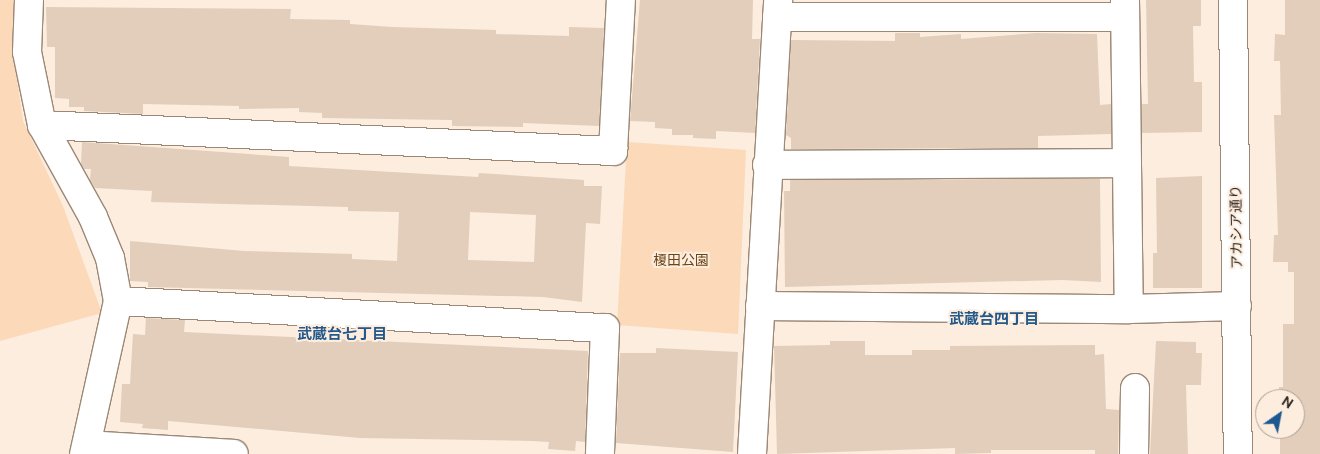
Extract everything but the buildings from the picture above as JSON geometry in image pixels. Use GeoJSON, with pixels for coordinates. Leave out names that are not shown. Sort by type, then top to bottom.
{"type":"FeatureCollection","features":[{"type":"Feature","properties":{"kind":"street"},"geometry":{"type":"LineString","coordinates":[[29,0],[27,52],[42,125],[98,228],[110,258],[118,301],[86,449],[234,454]]}},
{"type":"Feature","properties":{"kind":"street"},"geometry":{"type":"LineString","coordinates":[[42,125],[613,151],[621,0]]}},
{"type":"Feature","properties":{"kind":"street","name":"アカシア通り"},"geometry":{"type":"LineString","coordinates":[[1233,0],[1238,454]]}},
{"type":"Feature","properties":{"kind":"street"},"geometry":{"type":"LineString","coordinates":[[752,454],[767,165],[778,8],[1125,9],[1129,310]]}},
{"type":"Feature","properties":{"kind":"street"},"geometry":{"type":"LineString","coordinates":[[767,165],[1127,163]]}},
{"type":"Feature","properties":{"kind":"street"},"geometry":{"type":"LineString","coordinates":[[118,301],[605,328],[600,454]]}},
{"type":"Feature","properties":{"kind":"street"},"geometry":{"type":"LineString","coordinates":[[760,306],[1129,310],[1237,306]]}},
{"type":"Feature","properties":{"kind":"street"},"geometry":{"type":"LineString","coordinates":[[1134,454],[1135,388]]}},
{"type":"Feature","properties":{"kind":"green space"},"geometry":{"type":"Polygon","coordinates":[[[0,0],[19,0],[14,57],[23,121],[63,206],[102,313],[0,341],[0,0]]]}},
{"type":"Feature","properties":{"kind":"green space","name":"榎田公園"},"geometry":{"type":"Polygon","coordinates":[[[627,142],[746,150],[738,334],[617,325],[627,142]]]}},
{"type":"Feature","properties":{"kind":"district","name":"武蔵台四丁目"},"geometry":{"type":"Point","coordinates":[994,319]}},
{"type":"Feature","properties":{"kind":"district","name":"武蔵台七丁目"},"geometry":{"type":"Point","coordinates":[342,334]}}]}
